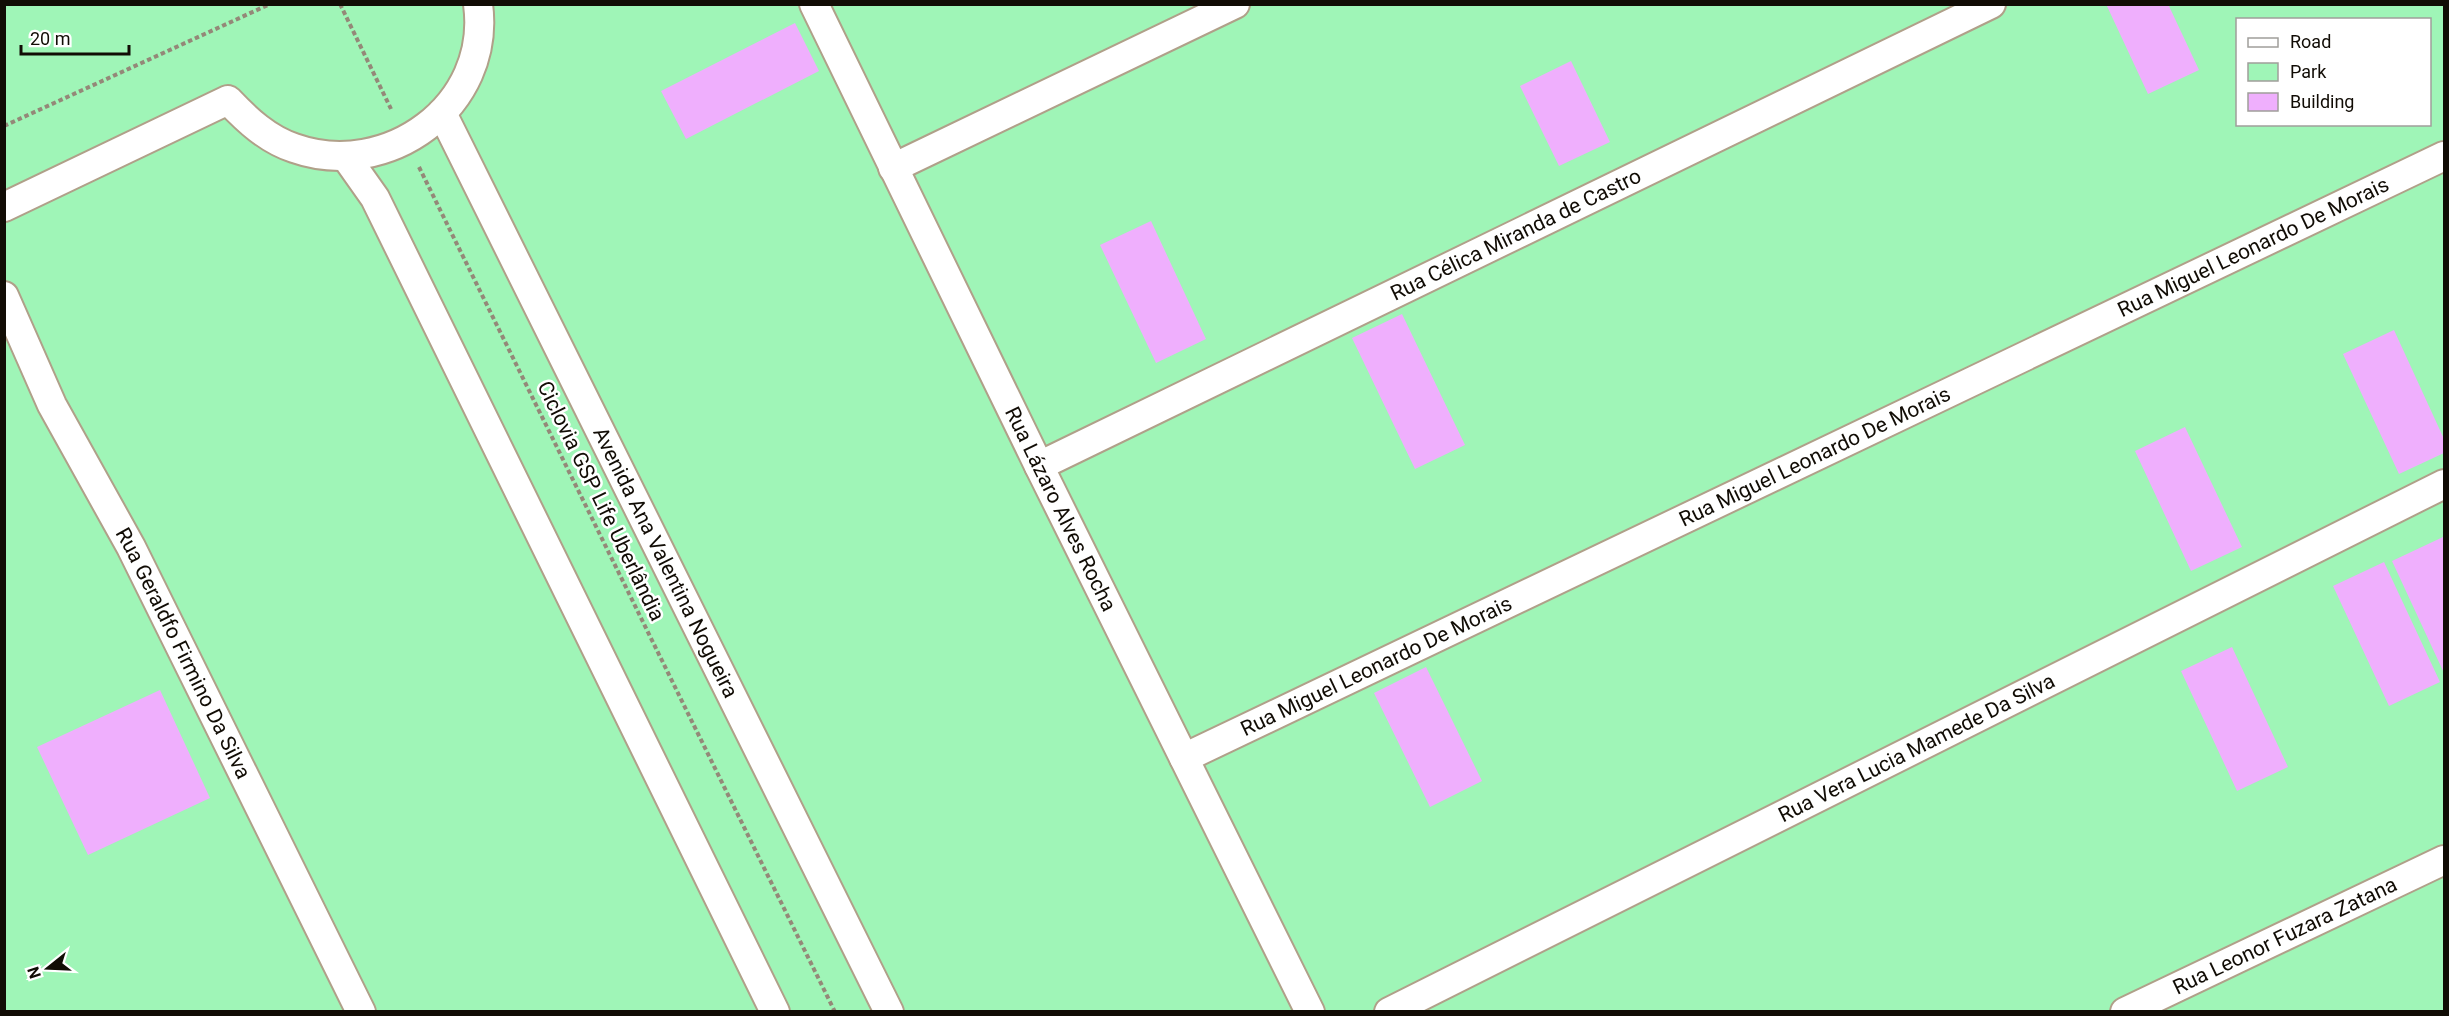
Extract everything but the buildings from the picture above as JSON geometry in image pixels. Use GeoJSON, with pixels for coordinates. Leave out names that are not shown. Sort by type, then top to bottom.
{"type":"FeatureCollection","features":[{"type":"Feature","properties":{"kind":"street"},"geometry":{"type":"LineString","coordinates":[[4,207],[228,100],[247,120],[268,136],[293,148],[319,155],[346,157],[373,153],[406,140],[422,131],[442,113],[459,92],[471,67],[478,41],[478,4]]}},
{"type":"Feature","properties":{"kind":"street","name":"Rua Lázaro Alves Rocha"},"geometry":{"type":"LineString","coordinates":[[814,4],[1039,466],[1310,1011]]}},
{"type":"Feature","properties":{"kind":"street"},"geometry":{"type":"LineString","coordinates":[[893,168],[1235,4]]}},
{"type":"Feature","properties":{"kind":"street","name":"Rua Célica Miranda de Castro"},"geometry":{"type":"LineString","coordinates":[[1039,466],[1991,4]]}},
{"type":"Feature","properties":{"kind":"street","name":"Avenida Ana Valentina Nogueira"},"geometry":{"type":"LineString","coordinates":[[442,113],[889,1011]]}},
{"type":"Feature","properties":{"kind":"street","name":"Rua Miguel Leonardo De Morais"},"geometry":{"type":"LineString","coordinates":[[1184,758],[2445,156]]}},
{"type":"Feature","properties":{"kind":"street"},"geometry":{"type":"LineString","coordinates":[[346,157],[375,198],[775,1011]]}},
{"type":"Feature","properties":{"kind":"street","name":"Rua Geraldfo Firmino Da Silva"},"geometry":{"type":"LineString","coordinates":[[4,296],[52,405],[131,548],[361,1011]]}},
{"type":"Feature","properties":{"kind":"street","name":"Rua Vera Lucia Mamede Da Silva"},"geometry":{"type":"LineString","coordinates":[[1389,1011],[2445,484]]}},
{"type":"Feature","properties":{"kind":"street","name":"Rua Leonor Fuzara Zatana"},"geometry":{"type":"LineString","coordinates":[[2125,1011],[2445,860]]}},
{"type":"Feature","properties":{"kind":"path"},"geometry":{"type":"LineString","coordinates":[[4,126],[270,4]]}},
{"type":"Feature","properties":{"kind":"path","name":"Ciclovia GSP Life Uberlândia"},"geometry":{"type":"LineString","coordinates":[[340,4],[835,1011]]}},
{"type":"Feature","properties":{"kind":"green space"},"geometry":{"type":"Polygon","coordinates":[[[5,5],[2444,5],[2444,1011],[5,1011],[5,5]]]}}]}
